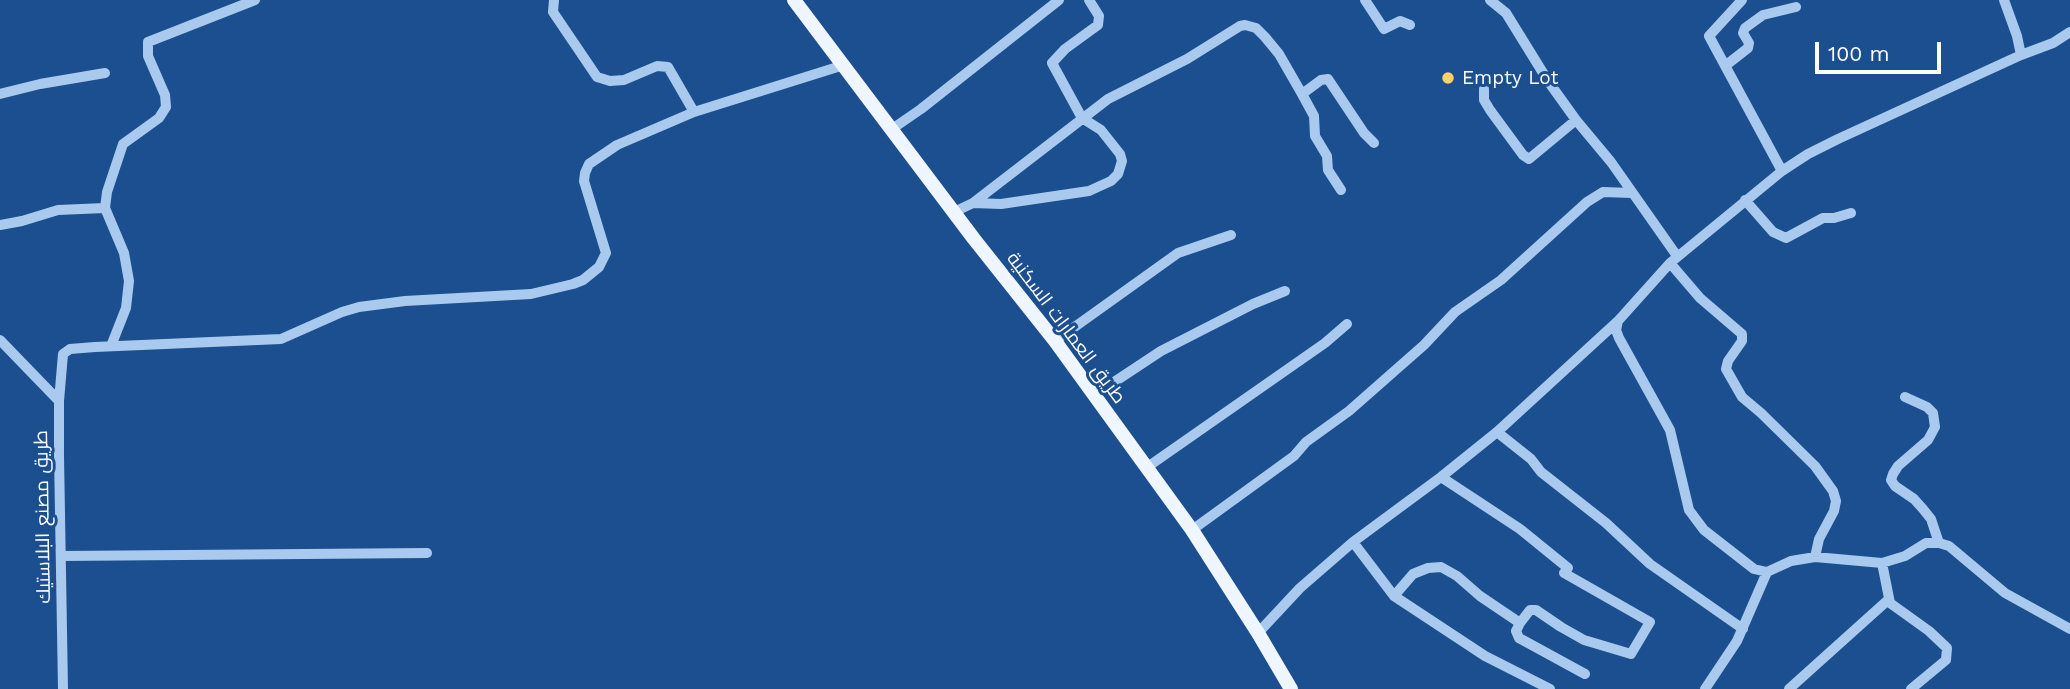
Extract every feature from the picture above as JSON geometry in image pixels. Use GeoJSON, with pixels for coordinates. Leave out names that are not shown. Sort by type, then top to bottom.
{"type":"FeatureCollection","features":[{"type":"Feature","properties":{"kind":"main road","name":"طريق العمارات السكنية"},"geometry":{"type":"LineString","coordinates":[[794,0],[1055,341],[1192,530],[1291,689]]}},
{"type":"Feature","properties":{"kind":"street"},"geometry":{"type":"LineString","coordinates":[[255,0],[148,42],[148,56],[164,95],[166,107],[159,118],[123,144],[115,163],[105,208],[124,253],[129,281],[126,308],[111,346],[281,339],[342,312],[370,305],[531,294],[583,280],[599,267],[606,253],[584,181],[589,164],[617,145],[694,112],[844,65]]}},
{"type":"Feature","properties":{"kind":"street"},"geometry":{"type":"LineString","coordinates":[[554,0],[553,12],[597,77],[610,81],[624,80],[657,65],[668,67],[694,112]]}},
{"type":"Feature","properties":{"kind":"street"},"geometry":{"type":"LineString","coordinates":[[892,129],[1059,0]]}},
{"type":"Feature","properties":{"kind":"street"},"geometry":{"type":"LineString","coordinates":[[973,203],[1001,204],[1081,193],[1097,189],[1111,181],[1120,170],[1122,157],[1101,130],[1082,118],[1052,63],[1065,49],[1098,25],[1099,16],[1088,0]]}},
{"type":"Feature","properties":{"kind":"street"},"geometry":{"type":"LineString","coordinates":[[1365,0],[1384,29],[1400,22],[1410,26]]}},
{"type":"Feature","properties":{"kind":"street"},"geometry":{"type":"LineString","coordinates":[[1742,0],[1709,36],[1782,171]]}},
{"type":"Feature","properties":{"kind":"street"},"geometry":{"type":"LineString","coordinates":[[2004,0],[2021,55]]}},
{"type":"Feature","properties":{"kind":"street"},"geometry":{"type":"LineString","coordinates":[[1500,2],[1576,120],[1632,193],[1700,298],[1742,334],[1742,341],[1728,360],[1726,369],[1742,397],[1815,466],[1833,491],[1836,501],[1834,511],[1819,539],[1815,557]]}},
{"type":"Feature","properties":{"kind":"street"},"geometry":{"type":"LineString","coordinates":[[1725,66],[1748,48],[1749,43],[1743,33],[1745,28],[1763,15],[1797,7]]}},
{"type":"Feature","properties":{"kind":"street"},"geometry":{"type":"LineString","coordinates":[[954,212],[973,203],[1108,99],[1187,59],[1245,25],[1256,28],[1279,54],[1314,116],[1315,136],[1325,153],[1328,170],[1341,190]]}},
{"type":"Feature","properties":{"kind":"street"},"geometry":{"type":"LineString","coordinates":[[1258,633],[1300,588],[1353,542],[1441,477],[1496,432],[1618,321],[1674,260],[1782,171],[1838,139],[2053,43],[2070,32]]}},
{"type":"Feature","properties":{"kind":"street"},"geometry":{"type":"LineString","coordinates":[[0,94],[105,73]]}},
{"type":"Feature","properties":{"kind":"street"},"geometry":{"type":"LineString","coordinates":[[1302,94],[1325,78],[1328,79],[1364,133],[1374,143]]}},
{"type":"Feature","properties":{"kind":"street"},"geometry":{"type":"LineString","coordinates":[[1484,89],[1490,110],[1523,155],[1529,159],[1576,120]]}},
{"type":"Feature","properties":{"kind":"street"},"geometry":{"type":"LineString","coordinates":[[1192,530],[1294,456],[1306,442],[1349,411],[1406,361],[1455,312],[1501,280],[1587,202],[1603,192],[1632,193]]}},
{"type":"Feature","properties":{"kind":"street"},"geometry":{"type":"LineString","coordinates":[[1745,200],[1773,232],[1786,237],[1823,218],[1851,213]]}},
{"type":"Feature","properties":{"kind":"street"},"geometry":{"type":"LineString","coordinates":[[0,225],[58,210],[105,208]]}},
{"type":"Feature","properties":{"kind":"street"},"geometry":{"type":"LineString","coordinates":[[1055,341],[1178,253],[1231,235]]}},
{"type":"Feature","properties":{"kind":"street"},"geometry":{"type":"LineString","coordinates":[[1093,396],[1161,351],[1253,304],[1285,291]]}},
{"type":"Feature","properties":{"kind":"street"},"geometry":{"type":"LineString","coordinates":[[1618,321],[1616,330],[1619,338],[1670,430],[1689,510],[1704,530],[1754,569],[1767,572],[1791,561],[1815,557],[1882,563],[1905,556],[1926,543],[1939,543],[1949,546],[2005,593],[2070,629]]}},
{"type":"Feature","properties":{"kind":"street"},"geometry":{"type":"LineString","coordinates":[[1146,468],[1325,343],[1347,324]]}},
{"type":"Feature","properties":{"kind":"street"},"geometry":{"type":"LineString","coordinates":[[0,340],[59,401]]}},
{"type":"Feature","properties":{"kind":"street","name":"طريق مصنع البلاستيك"},"geometry":{"type":"LineString","coordinates":[[63,689],[59,401],[63,354],[70,349],[111,346]]}},
{"type":"Feature","properties":{"kind":"street"},"geometry":{"type":"LineString","coordinates":[[1905,397],[1927,407],[1933,413],[1935,427],[1928,440],[1898,466],[1891,480],[1900,491],[1914,499],[1931,519],[1939,543]]}},
{"type":"Feature","properties":{"kind":"street"},"geometry":{"type":"LineString","coordinates":[[1496,432],[1531,459],[1541,472],[1606,523],[1650,564],[1743,629]]}},
{"type":"Feature","properties":{"kind":"street"},"geometry":{"type":"LineString","coordinates":[[1441,477],[1528,535],[1568,568],[1564,573],[1650,622],[1631,654],[1584,640],[1536,610],[1530,610],[1516,631],[1519,638],[1585,674]]}},
{"type":"Feature","properties":{"kind":"street"},"geometry":{"type":"LineString","coordinates":[[1353,542],[1394,596],[1485,656],[1550,689]]}},
{"type":"Feature","properties":{"kind":"street"},"geometry":{"type":"LineString","coordinates":[[61,556],[427,553]]}},
{"type":"Feature","properties":{"kind":"street"},"geometry":{"type":"LineString","coordinates":[[1882,563],[1888,600],[1947,648],[1945,660],[1911,689]]}},
{"type":"Feature","properties":{"kind":"street"},"geometry":{"type":"LineString","coordinates":[[1394,596],[1413,574],[1428,568],[1441,567],[1520,623]]}},
{"type":"Feature","properties":{"kind":"street"},"geometry":{"type":"LineString","coordinates":[[1705,689],[1743,629],[1767,572]]}},
{"type":"Feature","properties":{"kind":"street"},"geometry":{"type":"LineString","coordinates":[[1789,689],[1888,600]]}},
{"type":"Feature","properties":{"kind":"place","name":"Empty Lot"},"geometry":{"type":"Point","coordinates":[1448,78]}}]}
